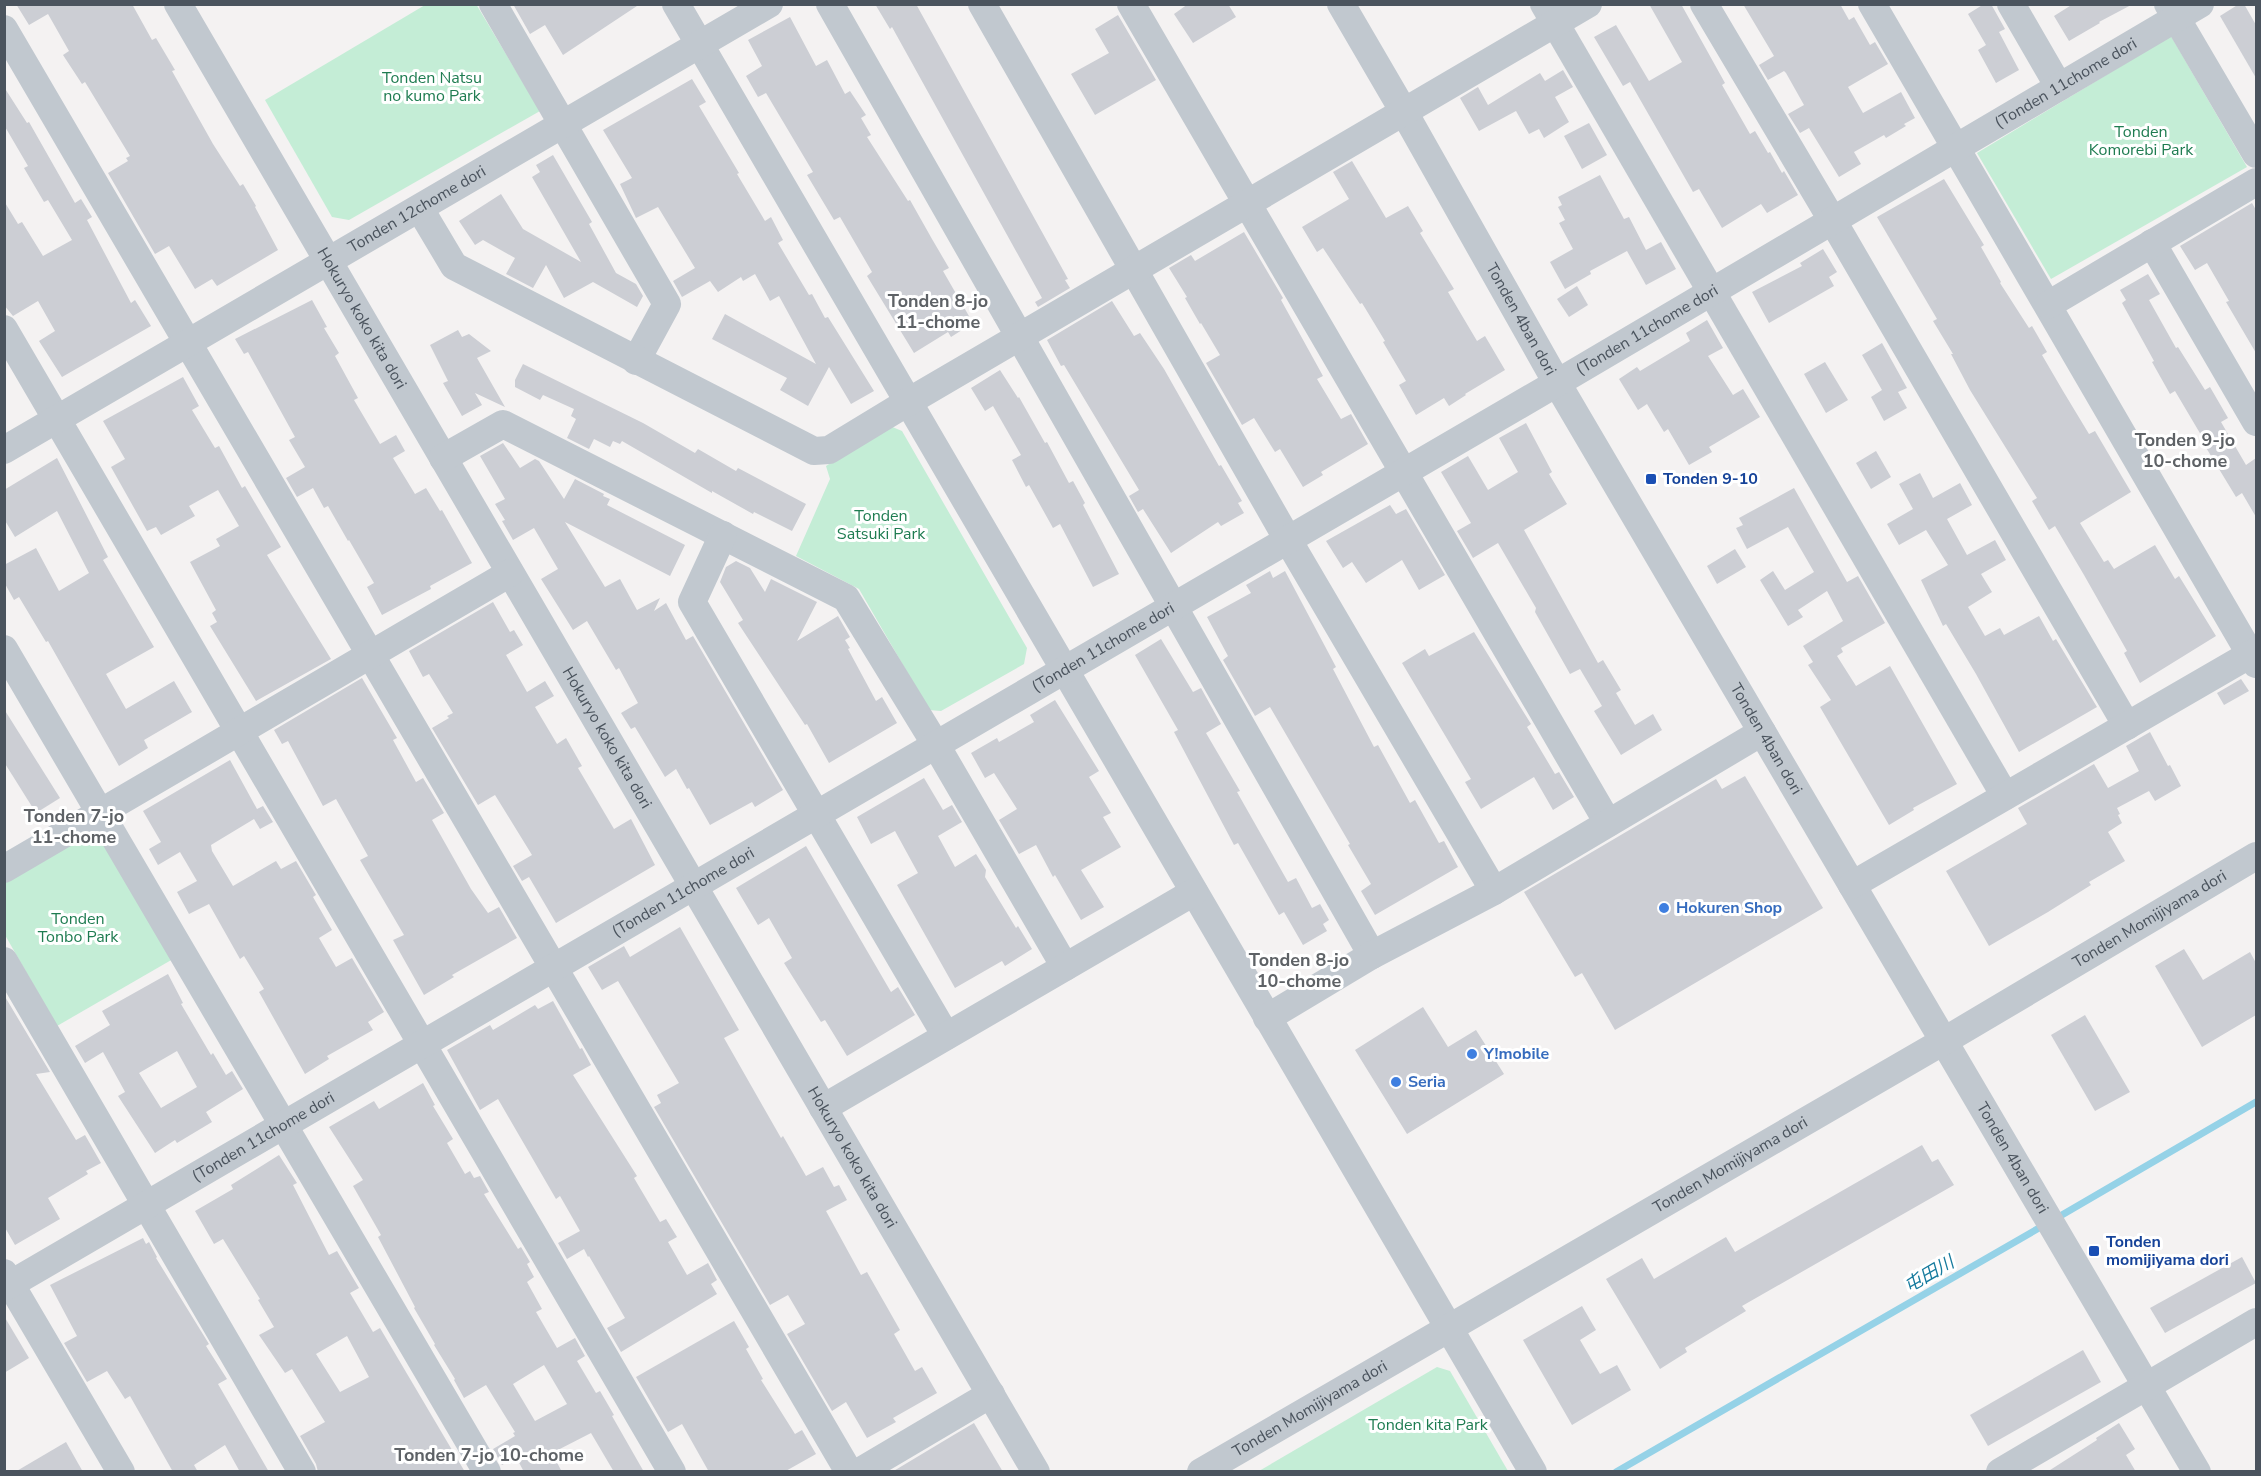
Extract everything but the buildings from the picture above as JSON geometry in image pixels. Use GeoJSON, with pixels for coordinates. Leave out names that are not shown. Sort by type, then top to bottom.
{"type":"FeatureCollection","features":[{"type":"Feature","properties":{"kind":"street","name":"Hokuryo koko kita dori"},"geometry":{"type":"LineString","coordinates":[[178,4],[1036,1472]]}},
{"type":"Feature","properties":{"kind":"street"},"geometry":{"type":"LineString","coordinates":[[493,4],[667,304],[636,361]]}},
{"type":"Feature","properties":{"kind":"street"},"geometry":{"type":"LineString","coordinates":[[676,4],[1533,1472]]}},
{"type":"Feature","properties":{"kind":"street","name":"Tonden 12chome dori"},"geometry":{"type":"LineString","coordinates":[[4,450],[770,4]]}},
{"type":"Feature","properties":{"kind":"street"},"geometry":{"type":"LineString","coordinates":[[830,4],[1018,338],[1372,955]]}},
{"type":"Feature","properties":{"kind":"street"},"geometry":{"type":"LineString","coordinates":[[982,4],[1288,540],[1494,891]]}},
{"type":"Feature","properties":{"kind":"street"},"geometry":{"type":"LineString","coordinates":[[1131,4],[1608,823]]}},
{"type":"Feature","properties":{"kind":"street","name":"Tonden 4ban dori"},"geometry":{"type":"LineString","coordinates":[[1341,4],[1557,383],[2197,1472]]}},
{"type":"Feature","properties":{"kind":"street"},"geometry":{"type":"LineString","coordinates":[[420,208],[454,266],[814,451],[829,450],[1404,112],[1550,14],[1588,4]]}},
{"type":"Feature","properties":{"kind":"street"},"geometry":{"type":"LineString","coordinates":[[1704,4],[2127,726]]}},
{"type":"Feature","properties":{"kind":"street"},"geometry":{"type":"LineString","coordinates":[[1852,885],[2127,726],[2254,656],[1872,4]]}},
{"type":"Feature","properties":{"kind":"street"},"geometry":{"type":"LineString","coordinates":[[2011,4],[2060,87]]}},
{"type":"Feature","properties":{"kind":"street"},"geometry":{"type":"LineString","coordinates":[[2182,9],[2256,154]]}},
{"type":"Feature","properties":{"kind":"street","name":"(Tonden 11chome dori"},"geometry":{"type":"LineString","coordinates":[[7,1282],[147,1205],[423,1045],[1557,383],[2060,87],[2182,9]]}},
{"type":"Feature","properties":{"kind":"street"},"geometry":{"type":"LineString","coordinates":[[1550,14],[2005,796]]}},
{"type":"Feature","properties":{"kind":"street"},"geometry":{"type":"LineString","coordinates":[[4,29],[849,1472]]}},
{"type":"Feature","properties":{"kind":"street"},"geometry":{"type":"LineString","coordinates":[[2048,305],[2256,182]]}},
{"type":"Feature","properties":{"kind":"street"},"geometry":{"type":"LineString","coordinates":[[2152,243],[2256,422]]}},
{"type":"Feature","properties":{"kind":"street"},"geometry":{"type":"LineString","coordinates":[[4,329],[672,1472]]}},
{"type":"Feature","properties":{"kind":"street"},"geometry":{"type":"LineString","coordinates":[[443,458],[503,424],[846,598],[936,746],[1065,967]]}},
{"type":"Feature","properties":{"kind":"street"},"geometry":{"type":"LineString","coordinates":[[723,535],[692,602],[946,1036]]}},
{"type":"Feature","properties":{"kind":"street"},"geometry":{"type":"LineString","coordinates":[[4,869],[510,573]]}},
{"type":"Feature","properties":{"kind":"street"},"geometry":{"type":"LineString","coordinates":[[4,649],[487,1472]]}},
{"type":"Feature","properties":{"kind":"street"},"geometry":{"type":"LineString","coordinates":[[1267,1018],[1372,955],[1494,891],[1762,732]]}},
{"type":"Feature","properties":{"kind":"street","name":"Tonden Momijiyama dori"},"geometry":{"type":"LineString","coordinates":[[1201,1472],[1944,1041],[2256,856]]}},
{"type":"Feature","properties":{"kind":"street"},"geometry":{"type":"LineString","coordinates":[[823,1108],[1194,892]]}},
{"type":"Feature","properties":{"kind":"street"},"geometry":{"type":"LineString","coordinates":[[4,961],[302,1472]]}},
{"type":"Feature","properties":{"kind":"street"},"geometry":{"type":"LineString","coordinates":[[7,1282],[121,1472]]}},
{"type":"Feature","properties":{"kind":"street"},"geometry":{"type":"LineString","coordinates":[[2000,1472],[2256,1322]]}},
{"type":"Feature","properties":{"kind":"street"},"geometry":{"type":"LineString","coordinates":[[859,1472],[991,1394]]}},
{"type":"Feature","properties":{"kind":"green space","name":"Tonden Natsu no kumo Park"},"geometry":{"type":"Polygon","coordinates":[[[476,4],[540,111],[349,220],[332,217],[265,100],[425,5],[476,4]]]}},
{"type":"Feature","properties":{"kind":"green space","name":"Tonden Komorebi Park"},"geometry":{"type":"Polygon","coordinates":[[[2171,36],[2247,167],[2051,279],[1977,153],[2171,36]]]}},
{"type":"Feature","properties":{"kind":"green space","name":"Tonden Satsuki Park"},"geometry":{"type":"Polygon","coordinates":[[[890,426],[902,431],[1027,648],[1024,664],[941,711],[929,710],[859,589],[796,556],[830,479],[826,466],[890,426]]]}},
{"type":"Feature","properties":{"kind":"green space","name":"Tonden Tonbo Park"},"geometry":{"type":"Polygon","coordinates":[[[97,827],[173,959],[57,1026],[5,935],[4,880],[97,827]]]}},
{"type":"Feature","properties":{"kind":"green space","name":"Tonden kita Park"},"geometry":{"type":"Polygon","coordinates":[[[1437,1367],[1450,1371],[1508,1471],[1259,1471],[1437,1367]]]}},
{"type":"Feature","properties":{"kind":"waterway","name":"屯田川"},"geometry":{"type":"LineString","coordinates":[[2055,1219],[2256,1102]]}},
{"type":"Feature","properties":{"kind":"waterway","name":"屯田川"},"geometry":{"type":"LineString","coordinates":[[1616,1472],[2046,1224]]}},
{"type":"Feature","properties":{"kind":"place","name":"Tonden 9-10"},"geometry":{"type":"Point","coordinates":[1651,479]}},
{"type":"Feature","properties":{"kind":"place","name":"Hokuren Shop"},"geometry":{"type":"Point","coordinates":[1664,908]}},
{"type":"Feature","properties":{"kind":"place","name":"Y!mobile"},"geometry":{"type":"Point","coordinates":[1472,1054]}},
{"type":"Feature","properties":{"kind":"place","name":"Seria"},"geometry":{"type":"Point","coordinates":[1396,1082]}},
{"type":"Feature","properties":{"kind":"place","name":"Tonden momijiyama dori"},"geometry":{"type":"Point","coordinates":[2094,1251]}},
{"type":"Feature","properties":{"kind":"district","name":"Tonden 8-jo 11-chome"},"geometry":{"type":"Point","coordinates":[938,311]}},
{"type":"Feature","properties":{"kind":"district","name":"Tonden 9-jo 10-chome"},"geometry":{"type":"Point","coordinates":[2185,450]}},
{"type":"Feature","properties":{"kind":"district","name":"Tonden 7-jo 11-chome"},"geometry":{"type":"Point","coordinates":[74,826]}},
{"type":"Feature","properties":{"kind":"district","name":"Tonden 8-jo 10-chome"},"geometry":{"type":"Point","coordinates":[1299,970]}},
{"type":"Feature","properties":{"kind":"district","name":"Tonden 7-jo 10-chome"},"geometry":{"type":"Point","coordinates":[489,1455]}}]}
